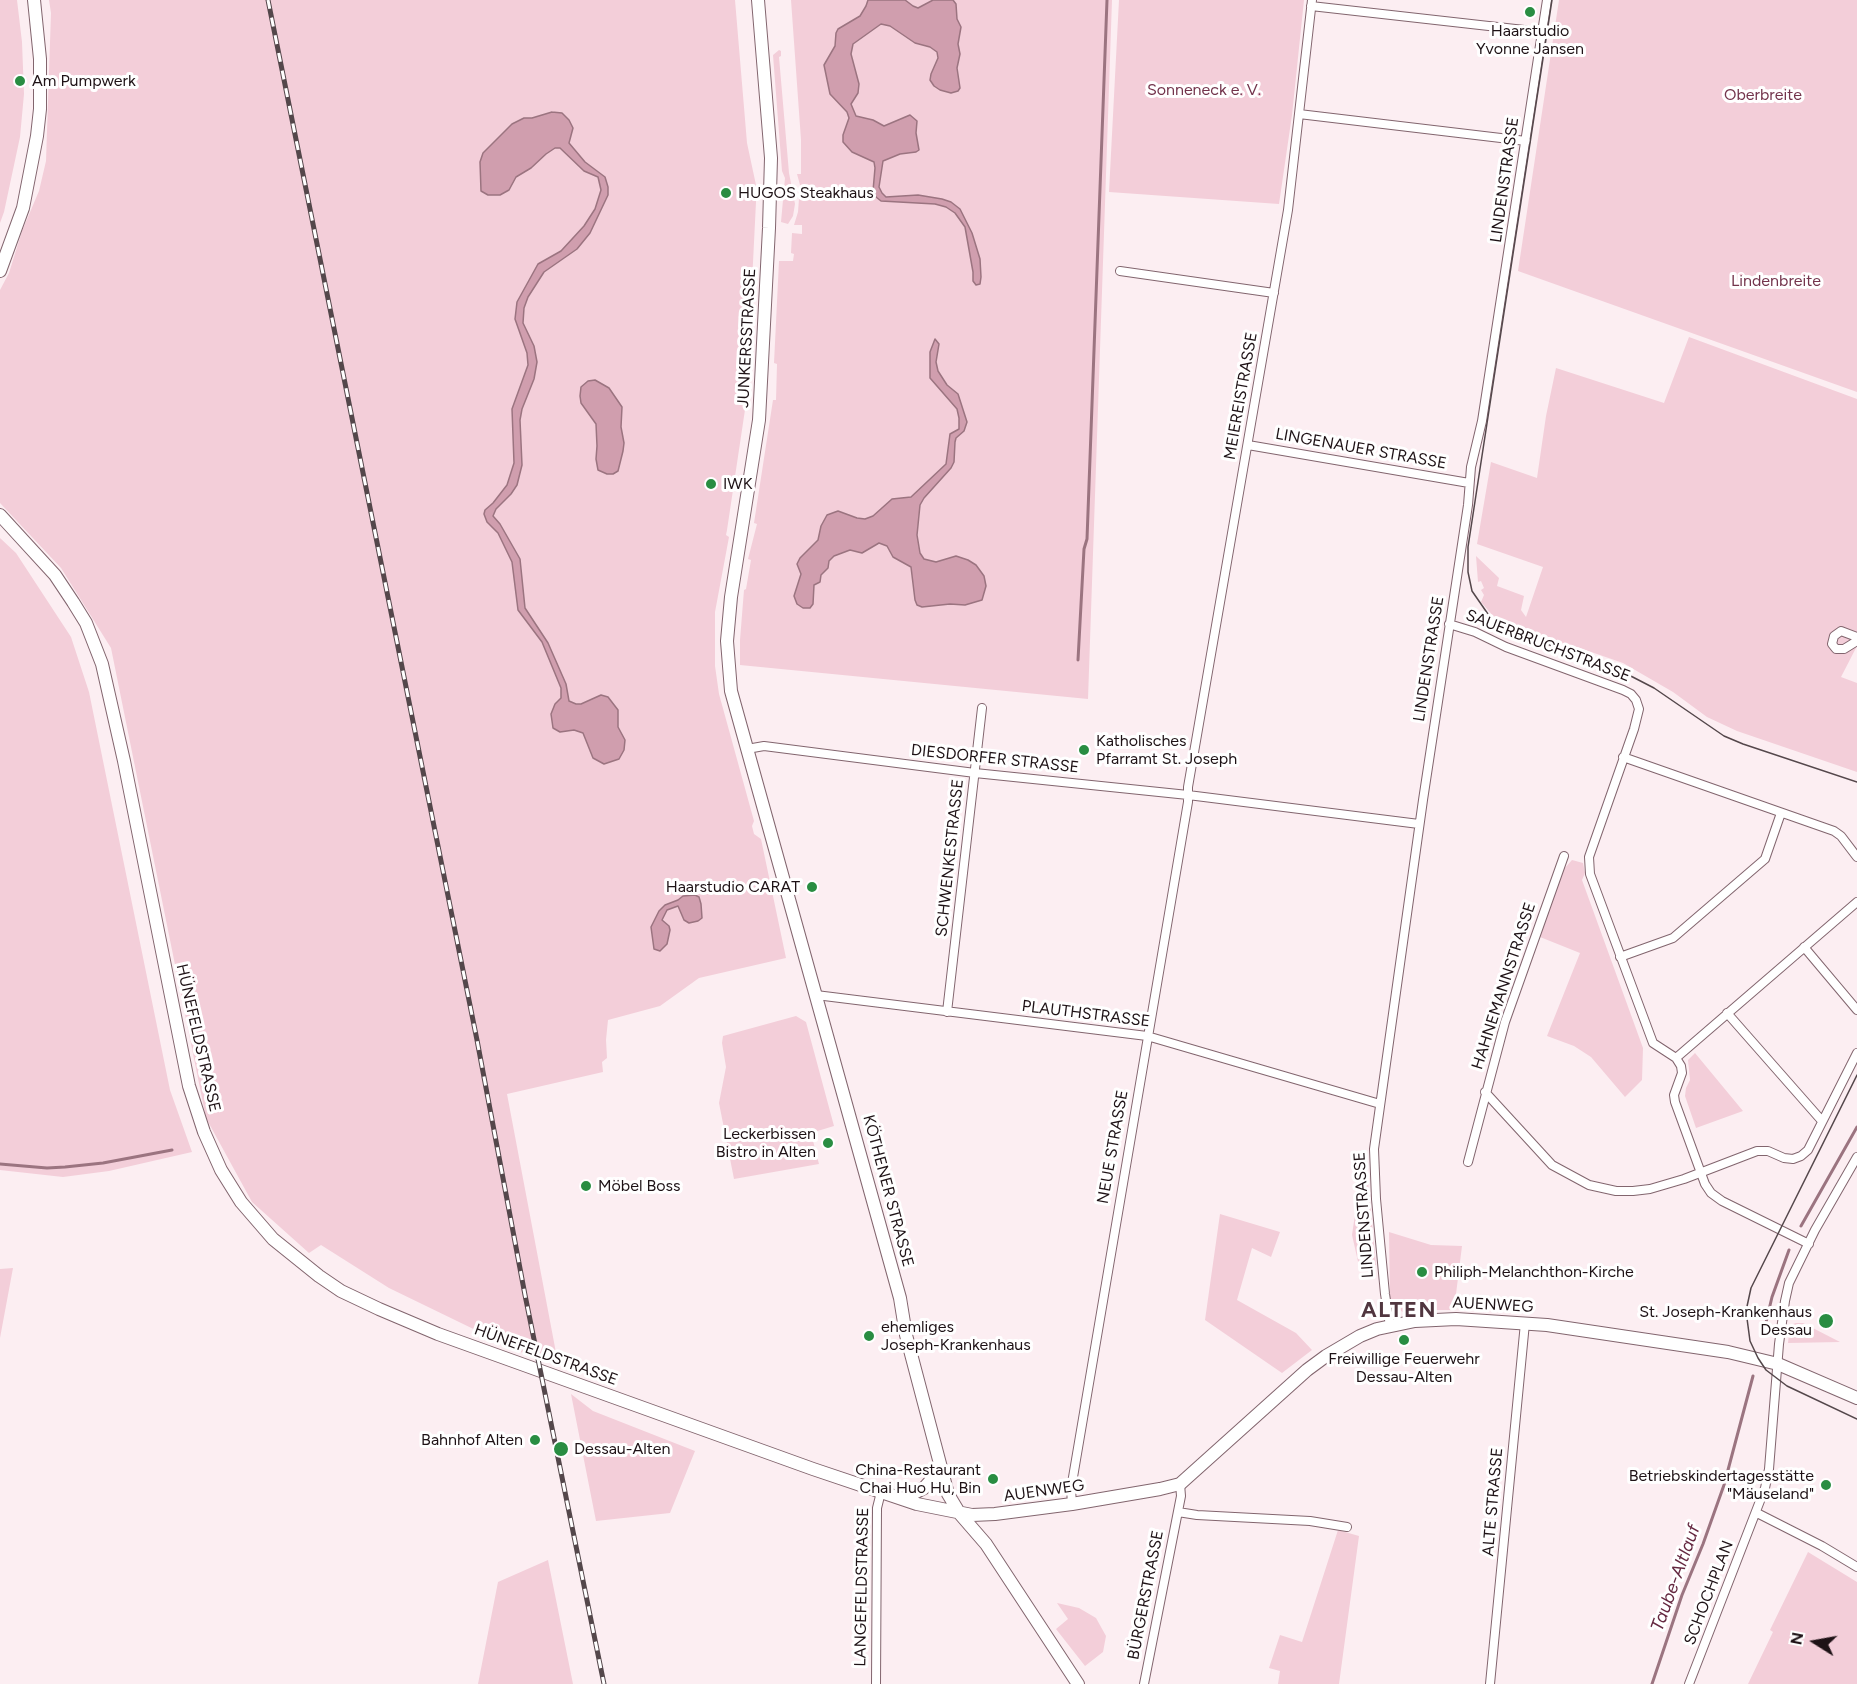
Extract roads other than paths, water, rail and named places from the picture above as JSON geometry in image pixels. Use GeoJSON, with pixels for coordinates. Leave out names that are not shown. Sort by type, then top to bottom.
{"type":"FeatureCollection","features":[{"type":"Feature","properties":{"kind":"main road"},"geometry":{"type":"LineString","coordinates":[[0,272],[23,208],[37,136],[40,109],[40,59],[34,0]]}},
{"type":"Feature","properties":{"kind":"main road","name":"JUNKERSSTRASSE"},"geometry":{"type":"LineString","coordinates":[[729,675],[727,641],[729,620],[759,420],[764,342],[771,176],[758,0]]}},
{"type":"Feature","properties":{"kind":"main road","name":"HÜNEFELDSTRASSE"},"geometry":{"type":"LineString","coordinates":[[0,515],[55,575],[86,623],[102,664],[124,761],[189,1086],[204,1132],[220,1170],[241,1202],[273,1239],[341,1291],[402,1319],[654,1412],[903,1499],[960,1514]]}},
{"type":"Feature","properties":{"kind":"main road","name":"KÖTHENER STRASSE"},"geometry":{"type":"LineString","coordinates":[[729,675],[747,749],[900,1298],[906,1335],[948,1494],[960,1514],[986,1544],[1078,1684]]}},
{"type":"Feature","properties":{"kind":"main road","name":"AUENWEG"},"geometry":{"type":"LineString","coordinates":[[960,1514],[995,1514],[1072,1504],[1180,1484],[1307,1370],[1326,1356],[1360,1336],[1390,1326],[1434,1319],[1525,1323],[1728,1352],[1778,1364],[1857,1398]]}},
{"type":"Feature","properties":{"kind":"main road"},"geometry":{"type":"LineString","coordinates":[[903,1499],[924,1488],[940,1464]]}},
{"type":"Feature","properties":{"kind":"street","name":"LINDENSTRASSE"},"geometry":{"type":"LineString","coordinates":[[1390,1326],[1385,1294],[1374,1149],[1419,824],[1468,505],[1473,455],[1484,410],[1547,0]]}},
{"type":"Feature","properties":{"kind":"street"},"geometry":{"type":"LineString","coordinates":[[1311,3],[1542,32]]}},
{"type":"Feature","properties":{"kind":"street","name":"MEIEREISTRASSE"},"geometry":{"type":"LineString","coordinates":[[1188,795],[1288,210],[1311,3]]}},
{"type":"Feature","properties":{"kind":"street"},"geometry":{"type":"LineString","coordinates":[[1299,114],[1526,141]]}},
{"type":"Feature","properties":{"kind":"street"},"geometry":{"type":"LineString","coordinates":[[1120,271],[1274,293]]}},
{"type":"Feature","properties":{"kind":"street","name":"LINGENAUER STRASSE"},"geometry":{"type":"LineString","coordinates":[[1248,445],[1469,483]]}},
{"type":"Feature","properties":{"kind":"street","name":"SAUERBRUCHSTRASSE"},"geometry":{"type":"LineString","coordinates":[[1449,624],[1467,629],[1506,648],[1632,694],[1636,700],[1639,709],[1593,844],[1588,866],[1653,1043],[1676,1058]]}},
{"type":"Feature","properties":{"kind":"street","name":"SCHWENKESTRASSE"},"geometry":{"type":"LineString","coordinates":[[947,1012],[982,708]]}},
{"type":"Feature","properties":{"kind":"street","name":"DIESDORFER STRASSE"},"geometry":{"type":"LineString","coordinates":[[747,749],[764,746],[975,773],[1188,795],[1419,824]]}},
{"type":"Feature","properties":{"kind":"street"},"geometry":{"type":"LineString","coordinates":[[1623,757],[1834,831],[1841,836],[1857,857]]}},
{"type":"Feature","properties":{"kind":"street","name":"NEUE STRASSE"},"geometry":{"type":"LineString","coordinates":[[1072,1504],[1071,1489],[1188,795]]}},
{"type":"Feature","properties":{"kind":"street"},"geometry":{"type":"LineString","coordinates":[[1620,957],[1673,938],[1765,859],[1781,813]]}},
{"type":"Feature","properties":{"kind":"street","name":"HAHNEMANNSTRASSE"},"geometry":{"type":"LineString","coordinates":[[1468,1162],[1504,1022],[1564,856]]}},
{"type":"Feature","properties":{"kind":"street"},"geometry":{"type":"LineString","coordinates":[[1809,1244],[1722,1201],[1711,1193],[1701,1173],[1675,1102],[1674,1095],[1682,1073],[1676,1058],[1857,902]]}},
{"type":"Feature","properties":{"kind":"street"},"geometry":{"type":"LineString","coordinates":[[1804,947],[1857,1010]]}},
{"type":"Feature","properties":{"kind":"street","name":"PLAUTHSTRASSE"},"geometry":{"type":"LineString","coordinates":[[816,994],[1148,1036],[1380,1104]]}},
{"type":"Feature","properties":{"kind":"street"},"geometry":{"type":"LineString","coordinates":[[1727,1013],[1822,1121]]}},
{"type":"Feature","properties":{"kind":"street"},"geometry":{"type":"LineString","coordinates":[[1485,1092],[1552,1165],[1589,1185],[1609,1190],[1633,1191],[1701,1173],[1757,1151],[1768,1151],[1784,1158],[1801,1156],[1808,1150],[1857,1053]]}},
{"type":"Feature","properties":{"kind":"street","name":"SCHOCHPLAN"},"geometry":{"type":"LineString","coordinates":[[1689,1684],[1757,1513],[1769,1469],[1778,1364],[1788,1289],[1809,1244],[1857,1157]]}},
{"type":"Feature","properties":{"kind":"street","name":"ALTE STRASSE"},"geometry":{"type":"LineString","coordinates":[[1490,1684],[1525,1323]]}},
{"type":"Feature","properties":{"kind":"street","name":"BÜRGERSTRASSE"},"geometry":{"type":"LineString","coordinates":[[1144,1684],[1181,1496],[1180,1484]]}},
{"type":"Feature","properties":{"kind":"street","name":"LANGEFELDSTRASSE"},"geometry":{"type":"LineString","coordinates":[[876,1684],[877,1508],[881,1491]]}},
{"type":"Feature","properties":{"kind":"street","name":"BÜRGERSTRASSE"},"geometry":{"type":"LineString","coordinates":[[1178,1512],[1310,1521],[1347,1527]]}},
{"type":"Feature","properties":{"kind":"street"},"geometry":{"type":"LineString","coordinates":[[1757,1513],[1822,1545],[1857,1567]]}},
{"type":"Feature","properties":{"kind":"waterway"},"geometry":{"type":"LineString","coordinates":[[1078,660],[1084,549],[1087,539],[1107,0]]}},
{"type":"Feature","properties":{"kind":"waterway","name":"Taube-Altlauf"},"geometry":{"type":"LineString","coordinates":[[1801,1226],[1857,1127]]}},
{"type":"Feature","properties":{"kind":"waterway"},"geometry":{"type":"LineString","coordinates":[[0,1164],[47,1168],[65,1167],[103,1163],[172,1150]]}},
{"type":"Feature","properties":{"kind":"waterway","name":"Taube-Altlauf"},"geometry":{"type":"LineString","coordinates":[[1763,1335],[1772,1297],[1789,1250]]}},
{"type":"Feature","properties":{"kind":"waterway","name":"Taube-Altlauf"},"geometry":{"type":"LineString","coordinates":[[1652,1684],[1682,1595],[1724,1485],[1753,1376]]}},
{"type":"Feature","properties":{"kind":"tram line"},"geometry":{"type":"LineString","coordinates":[[1552,0],[1468,547],[1468,572],[1472,591],[1490,617],[1512,631],[1623,672],[1654,688],[1724,736],[1857,782]]}},
{"type":"Feature","properties":{"kind":"tram line"},"geometry":{"type":"LineString","coordinates":[[1857,1075],[1751,1288],[1746,1311],[1750,1341],[1766,1370],[1787,1386],[1857,1419]]}},
{"type":"Feature","properties":{"kind":"railway"},"geometry":{"type":"LineString","coordinates":[[268,0],[604,1684]]}},
{"type":"Feature","properties":{"kind":"place","name":"Haarstudio Yvonne Jansen"},"geometry":{"type":"Point","coordinates":[1530,12]}},
{"type":"Feature","properties":{"kind":"place","name":"Am Pumpwerk"},"geometry":{"type":"Point","coordinates":[20,81]}},
{"type":"Feature","properties":{"kind":"place","name":"HUGOS Steakhaus"},"geometry":{"type":"Point","coordinates":[726,193]}},
{"type":"Feature","properties":{"kind":"place","name":"IWK"},"geometry":{"type":"Point","coordinates":[711,484]}},
{"type":"Feature","properties":{"kind":"place","name":"Katholisches Pfarramt St. Joseph"},"geometry":{"type":"Point","coordinates":[1084,750]}},
{"type":"Feature","properties":{"kind":"place","name":"Haarstudio CARAT"},"geometry":{"type":"Point","coordinates":[812,887]}},
{"type":"Feature","properties":{"kind":"place","name":"Leckerbissen Bistro in Alten"},"geometry":{"type":"Point","coordinates":[828,1143]}},
{"type":"Feature","properties":{"kind":"place","name":"Möbel Boss"},"geometry":{"type":"Point","coordinates":[586,1186]}},
{"type":"Feature","properties":{"kind":"place","name":"Philiph-Melanchthon-Kirche"},"geometry":{"type":"Point","coordinates":[1422,1272]}},
{"type":"Feature","properties":{"kind":"place","name":"St. Joseph-Krankenhaus Dessau"},"geometry":{"type":"Point","coordinates":[1826,1321]}},
{"type":"Feature","properties":{"kind":"place","name":"ehemliges Joseph-Krankenhaus"},"geometry":{"type":"Point","coordinates":[869,1336]}},
{"type":"Feature","properties":{"kind":"place","name":"Freiwillige Feuerwehr Dessau-Alten"},"geometry":{"type":"Point","coordinates":[1404,1340]}},
{"type":"Feature","properties":{"kind":"place","name":"Bahnhof Alten"},"geometry":{"type":"Point","coordinates":[535,1440]}},
{"type":"Feature","properties":{"kind":"place","name":"Dessau-Alten"},"geometry":{"type":"Point","coordinates":[561,1449]}},
{"type":"Feature","properties":{"kind":"place","name":"China-Restaurant Chai Huo Hu, Bin"},"geometry":{"type":"Point","coordinates":[993,1479]}},
{"type":"Feature","properties":{"kind":"place","name":"Betriebskindertagesstätte \"Mäuseland\""},"geometry":{"type":"Point","coordinates":[1826,1485]}},
{"type":"Feature","properties":{"kind":"district","name":"ALTEN"},"geometry":{"type":"Point","coordinates":[1399,1311]}},
{"type":"Feature","properties":{"kind":"park label","name":"Sonneneck e. V."},"geometry":{"type":"Point","coordinates":[1204,90]}},
{"type":"Feature","properties":{"kind":"park label","name":"Oberbreite"},"geometry":{"type":"Point","coordinates":[1763,95]}},
{"type":"Feature","properties":{"kind":"park label","name":"Lindenbreite"},"geometry":{"type":"Point","coordinates":[1776,281]}}]}
